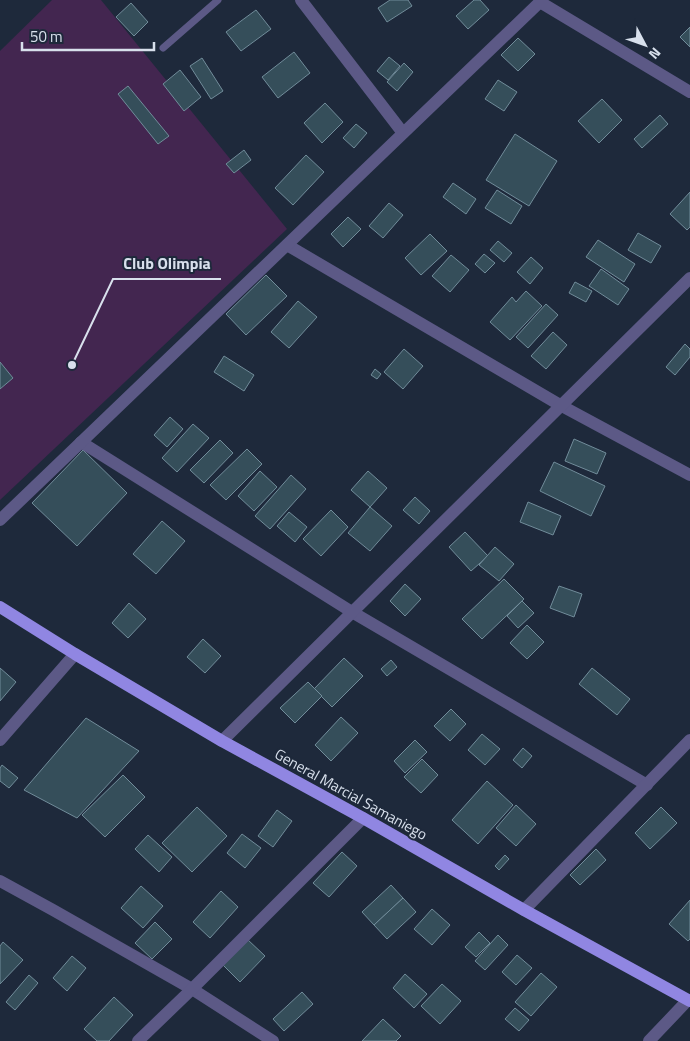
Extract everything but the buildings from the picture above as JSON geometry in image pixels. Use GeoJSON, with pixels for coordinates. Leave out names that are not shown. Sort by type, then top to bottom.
{"type":"FeatureCollection","features":[{"type":"Feature","properties":{"kind":"main road","name":"General Marcial Samaniego"},"geometry":{"type":"LineString","coordinates":[[0,607],[222,741],[689,1001]]}},
{"type":"Feature","properties":{"kind":"street"},"geometry":{"type":"LineString","coordinates":[[301,0],[403,133]]}},
{"type":"Feature","properties":{"kind":"street"},"geometry":{"type":"LineString","coordinates":[[0,520],[540,2],[690,92]]}},
{"type":"Feature","properties":{"kind":"street"},"geometry":{"type":"LineString","coordinates":[[287,245],[560,405],[690,476]]}},
{"type":"Feature","properties":{"kind":"street"},"geometry":{"type":"LineString","coordinates":[[222,741],[690,278]]}},
{"type":"Feature","properties":{"kind":"street"},"geometry":{"type":"LineString","coordinates":[[81,442],[352,612],[647,785]]}},
{"type":"Feature","properties":{"kind":"street"},"geometry":{"type":"LineString","coordinates":[[0,740],[75,654]]}},
{"type":"Feature","properties":{"kind":"street"},"geometry":{"type":"LineString","coordinates":[[524,910],[688,746]]}},
{"type":"Feature","properties":{"kind":"street"},"geometry":{"type":"LineString","coordinates":[[138,1041],[362,818]]}},
{"type":"Feature","properties":{"kind":"street"},"geometry":{"type":"LineString","coordinates":[[0,881],[192,989],[273,1041]]}},
{"type":"Feature","properties":{"kind":"street"},"geometry":{"type":"LineString","coordinates":[[649,1041],[689,1001]]}},
{"type":"Feature","properties":{"kind":"lane"},"geometry":{"type":"LineString","coordinates":[[163,48],[218,0]]}},
{"type":"Feature","properties":{"kind":"shaded area"},"geometry":{"type":"Polygon","coordinates":[[[52,0],[101,0],[287,229],[0,500],[0,51],[52,0]]]}},
{"type":"Feature","properties":{"kind":"place","name":"Club Olimpia"},"geometry":{"type":"Point","coordinates":[72,365]}}]}
